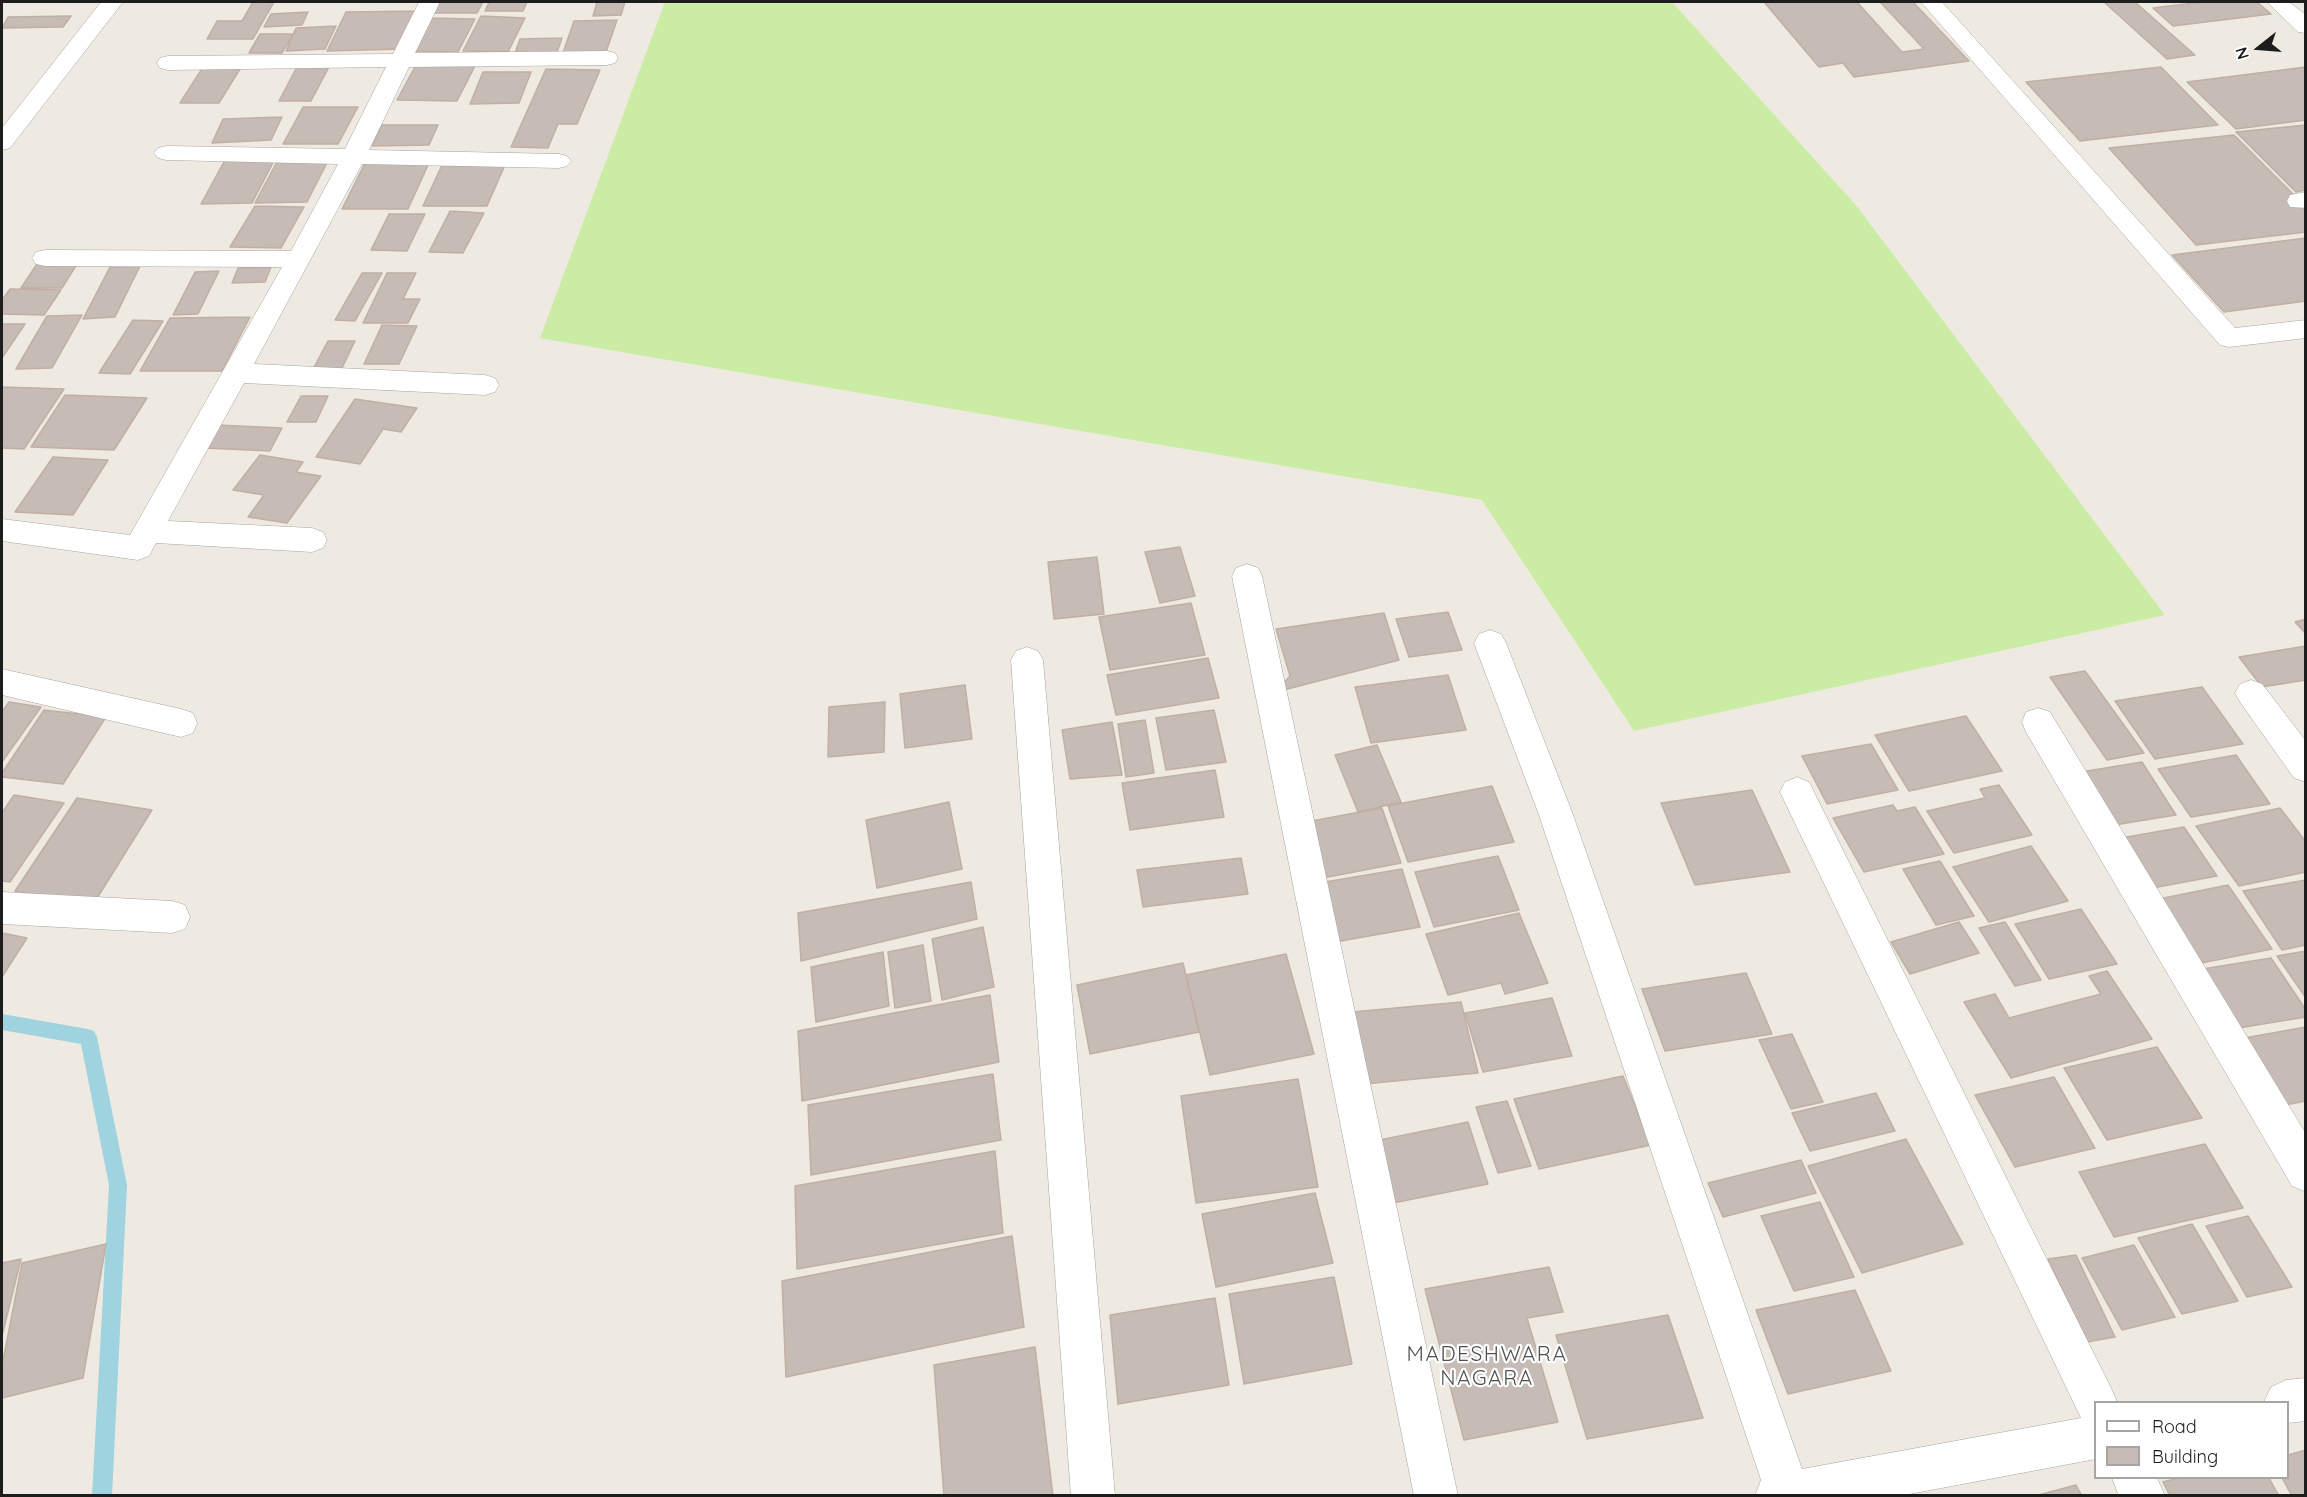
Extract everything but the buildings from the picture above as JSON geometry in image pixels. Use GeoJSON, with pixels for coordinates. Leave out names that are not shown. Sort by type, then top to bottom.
{"type":"FeatureCollection","features":[{"type":"Feature","properties":{"kind":"street"},"geometry":{"type":"LineString","coordinates":[[2,143],[112,2]]}},
{"type":"Feature","properties":{"kind":"street"},"geometry":{"type":"LineString","coordinates":[[2,530],[138,548],[354,157],[429,2]]}},
{"type":"Feature","properties":{"kind":"street"},"geometry":{"type":"LineString","coordinates":[[1930,2],[2229,338],[2306,329]]}},
{"type":"Feature","properties":{"kind":"street"},"geometry":{"type":"LineString","coordinates":[[2277,2],[2306,27]]}},
{"type":"Feature","properties":{"kind":"street"},"geometry":{"type":"LineString","coordinates":[[168,63],[607,58]]}},
{"type":"Feature","properties":{"kind":"street"},"geometry":{"type":"LineString","coordinates":[[166,153],[559,160]]}},
{"type":"Feature","properties":{"kind":"street"},"geometry":{"type":"LineString","coordinates":[[45,258],[299,259]]}},
{"type":"Feature","properties":{"kind":"street"},"geometry":{"type":"LineString","coordinates":[[236,373],[485,385]]}},
{"type":"Feature","properties":{"kind":"street"},"geometry":{"type":"LineString","coordinates":[[149,531],[312,540]]}},
{"type":"Feature","properties":{"kind":"street"},"geometry":{"type":"LineString","coordinates":[[1247,576],[1436,1496]]}},
{"type":"Feature","properties":{"kind":"street"},"geometry":{"type":"LineString","coordinates":[[1490,643],[1555,812],[1784,1495],[2094,1437]]}},
{"type":"Feature","properties":{"kind":"street"},"geometry":{"type":"LineString","coordinates":[[1027,660],[1092,1496]]}},
{"type":"Feature","properties":{"kind":"street"},"geometry":{"type":"LineString","coordinates":[[2,682],[181,723]]}},
{"type":"Feature","properties":{"kind":"street"},"geometry":{"type":"LineString","coordinates":[[2251,693],[2306,768]]}},
{"type":"Feature","properties":{"kind":"street"},"geometry":{"type":"LineString","coordinates":[[2038,722],[2306,1172]]}},
{"type":"Feature","properties":{"kind":"street"},"geometry":{"type":"LineString","coordinates":[[1797,792],[2095,1401]]}},
{"type":"Feature","properties":{"kind":"street"},"geometry":{"type":"LineString","coordinates":[[2,908],[172,917]]}},
{"type":"Feature","properties":{"kind":"street"},"geometry":{"type":"LineString","coordinates":[[2289,1402],[2306,1399]]}},
{"type":"Feature","properties":{"kind":"street"},"geometry":{"type":"LineString","coordinates":[[2134,1479],[2143,1496]]}},
{"type":"Feature","properties":{"kind":"green space"},"geometry":{"type":"Polygon","coordinates":[[[665,2],[1672,2],[1855,204],[2165,615],[1634,731],[1482,500],[540,338],[665,2]]]}},
{"type":"Feature","properties":{"kind":"waterway"},"geometry":{"type":"LineString","coordinates":[[2,1022],[88,1037],[118,1185],[102,1496]]}},
{"type":"Feature","properties":{"kind":"district","name":"MADESHWARA NAGARA"},"geometry":{"type":"Point","coordinates":[1487,1367]}}]}
